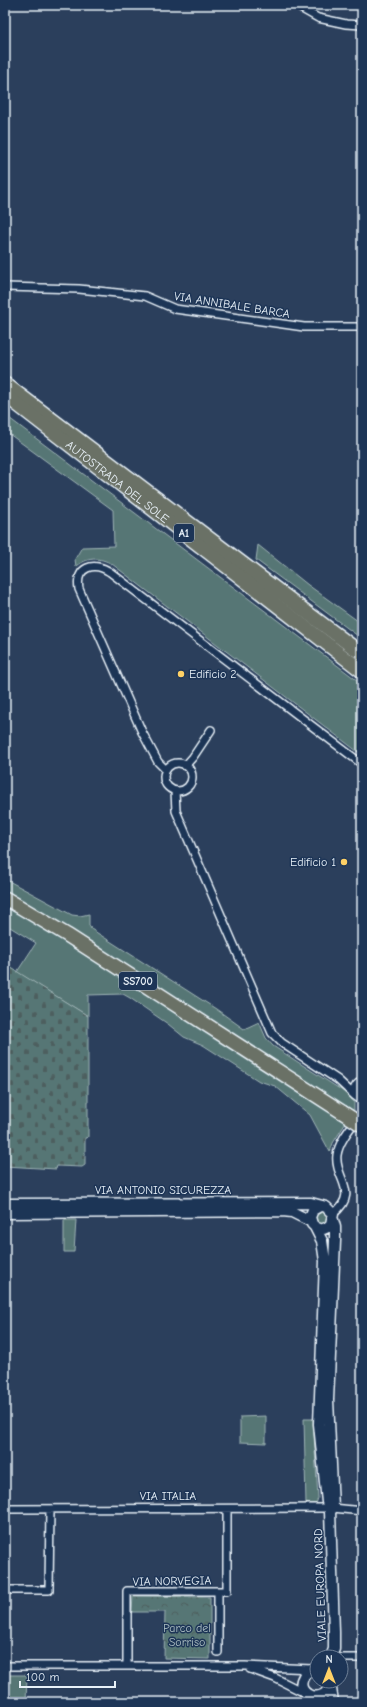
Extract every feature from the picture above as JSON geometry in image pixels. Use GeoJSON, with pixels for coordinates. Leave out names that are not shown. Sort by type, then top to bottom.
{"type":"FeatureCollection","features":[{"type":"Feature","properties":{"kind":"highway","name":"AUTOSTRADA DEL SOLE"},"geometry":{"type":"LineString","coordinates":[[5,384],[362,654]]}},
{"type":"Feature","properties":{"kind":"highway","name":"AUTOSTRADA DEL SOLE"},"geometry":{"type":"LineString","coordinates":[[5,395],[362,671]]}},
{"type":"Feature","properties":{"kind":"highway","name":"SS700"},"geometry":{"type":"LineString","coordinates":[[5,898],[67,935],[342,1112],[361,1118]]}},
{"type":"Feature","properties":{"kind":"street"},"geometry":{"type":"LineString","coordinates":[[295,5],[318,18],[346,24],[362,25]]}},
{"type":"Feature","properties":{"kind":"street","name":"VIA ANNIBALE BARCA"},"geometry":{"type":"LineString","coordinates":[[5,287],[79,289],[145,296],[175,309],[304,327],[362,327]]}},
{"type":"Feature","properties":{"kind":"street"},"geometry":{"type":"LineString","coordinates":[[166,770],[158,762],[142,732],[78,589],[80,575],[88,568],[99,566],[110,572],[362,764]]}},
{"type":"Feature","properties":{"kind":"street"},"geometry":{"type":"LineString","coordinates":[[185,766],[193,757],[211,730]]}},
{"type":"Feature","properties":{"kind":"street"},"geometry":{"type":"LineString","coordinates":[[177,764],[185,766],[191,773],[191,782],[184,790],[175,791],[165,783],[164,778],[166,770],[172,765],[177,764]]}},
{"type":"Feature","properties":{"kind":"street"},"geometry":{"type":"LineString","coordinates":[[175,791],[176,811],[272,1033],[282,1044],[338,1080],[358,1099]]}},
{"type":"Feature","properties":{"kind":"street"},"geometry":{"type":"LineString","coordinates":[[338,1080],[351,1083],[361,1082]]}},
{"type":"Feature","properties":{"kind":"street"},"geometry":{"type":"LineString","coordinates":[[312,1224],[318,1229],[326,1229],[329,1227],[346,1195],[337,1162],[338,1152],[361,1118],[358,1099],[354,1089],[361,1082]]}},
{"type":"Feature","properties":{"kind":"street","name":"VIA ANTONIO SICUREZZA"},"geometry":{"type":"LineString","coordinates":[[5,1204],[311,1203],[326,1207],[333,1217]]}},
{"type":"Feature","properties":{"kind":"street"},"geometry":{"type":"LineString","coordinates":[[320,1206],[310,1213],[312,1224],[322,1241],[325,1261],[319,1424],[330,1509]]}},
{"type":"Feature","properties":{"kind":"street","name":"VIA ANTONIO SICUREZZA"},"geometry":{"type":"LineString","coordinates":[[5,1213],[283,1210],[292,1212],[312,1224]]}},
{"type":"Feature","properties":{"kind":"street"},"geometry":{"type":"LineString","coordinates":[[330,1509],[328,1407],[335,1241],[333,1217]]}},
{"type":"Feature","properties":{"kind":"street","name":"VIA ITALIA"},"geometry":{"type":"LineString","coordinates":[[5,1509],[330,1509],[362,1511]]}},
{"type":"Feature","properties":{"kind":"street"},"geometry":{"type":"LineString","coordinates":[[5,1590],[49,1590],[50,1509]]}},
{"type":"Feature","properties":{"kind":"street"},"geometry":{"type":"LineString","coordinates":[[218,1652],[218,1591],[227,1591],[227,1509]]}},
{"type":"Feature","properties":{"kind":"street","name":"VIALE EUROPA NORD"},"geometry":{"type":"LineString","coordinates":[[330,1509],[334,1649]]}},
{"type":"Feature","properties":{"kind":"street","name":"VIA NORVEGIA"},"geometry":{"type":"LineString","coordinates":[[127,1666],[127,1591],[218,1591]]}},
{"type":"Feature","properties":{"kind":"street"},"geometry":{"type":"LineString","coordinates":[[349,1658],[362,1658]]}},
{"type":"Feature","properties":{"kind":"street"},"geometry":{"type":"LineString","coordinates":[[5,1666],[245,1666],[309,1670]]}},
{"type":"Feature","properties":{"kind":"street"},"geometry":{"type":"LineString","coordinates":[[245,1666],[275,1678],[310,1697],[319,1697],[323,1695],[327,1689]]}},
{"type":"Feature","properties":{"kind":"street"},"geometry":{"type":"LineString","coordinates":[[309,1672],[306,1673],[302,1681],[303,1690],[310,1697]]}},
{"type":"Feature","properties":{"kind":"street"},"geometry":{"type":"LineString","coordinates":[[331,1689],[333,1702]]}},
{"type":"Feature","properties":{"kind":"green space"},"geometry":{"type":"Polygon","coordinates":[[[5,415],[362,684],[362,755],[112,564],[103,560],[93,559],[84,561],[76,567],[75,559],[82,547],[114,546],[113,510],[5,431],[5,415]]]}},
{"type":"Feature","properties":{"kind":"green space"},"geometry":{"type":"Polygon","coordinates":[[[258,545],[308,585],[362,624],[362,639],[256,560],[258,545]]]}},
{"type":"Feature","properties":{"kind":"green space"},"geometry":{"type":"Polygon","coordinates":[[[5,879],[72,915],[80,916],[89,914],[89,925],[91,929],[216,1009],[244,1029],[259,1022],[266,1038],[273,1046],[349,1095],[354,1102],[354,1111],[5,892],[5,879]]]}},
{"type":"Feature","properties":{"kind":"green space"},"geometry":{"type":"Polygon","coordinates":[[[5,903],[347,1121],[333,1143],[330,1152],[310,1115],[275,1086],[259,1081],[203,1045],[184,1037],[130,998],[123,994],[88,995],[88,1016],[17,972],[36,943],[5,924],[5,903]]]}},
{"type":"Feature","properties":{"kind":"green space"},"geometry":{"type":"Polygon","coordinates":[[[5,964],[88,1016],[88,1137],[85,1138],[85,1165],[82,1167],[57,1166],[56,1169],[5,1166],[5,964]]]}},
{"type":"Feature","properties":{"kind":"green space"},"geometry":{"type":"Polygon","coordinates":[[[319,1210],[326,1211],[329,1219],[325,1225],[317,1224],[314,1216],[319,1210]]]}},
{"type":"Feature","properties":{"kind":"green space"},"geometry":{"type":"Polygon","coordinates":[[[64,1220],[76,1220],[74,1252],[64,1252],[64,1220]]]}},
{"type":"Feature","properties":{"kind":"green space"},"geometry":{"type":"Polygon","coordinates":[[[266,1416],[266,1443],[240,1442],[240,1417],[266,1416]]]}},
{"type":"Feature","properties":{"kind":"green space"},"geometry":{"type":"Polygon","coordinates":[[[304,1419],[313,1419],[318,1498],[316,1504],[306,1504],[304,1419]]]}},
{"type":"Feature","properties":{"kind":"green space","name":"Parco del Sorriso"},"geometry":{"type":"Polygon","coordinates":[[[133,1596],[210,1597],[210,1659],[164,1658],[165,1612],[132,1612],[133,1596]]]}},
{"type":"Feature","properties":{"kind":"green space"},"geometry":{"type":"Polygon","coordinates":[[[5,1675],[27,1675],[26,1702],[5,1702],[5,1675]]]}},
{"type":"Feature","properties":{"kind":"place","name":"Edificio 2"},"geometry":{"type":"Point","coordinates":[181,674]}},
{"type":"Feature","properties":{"kind":"place","name":"Edificio 1"},"geometry":{"type":"Point","coordinates":[344,862]}}]}
